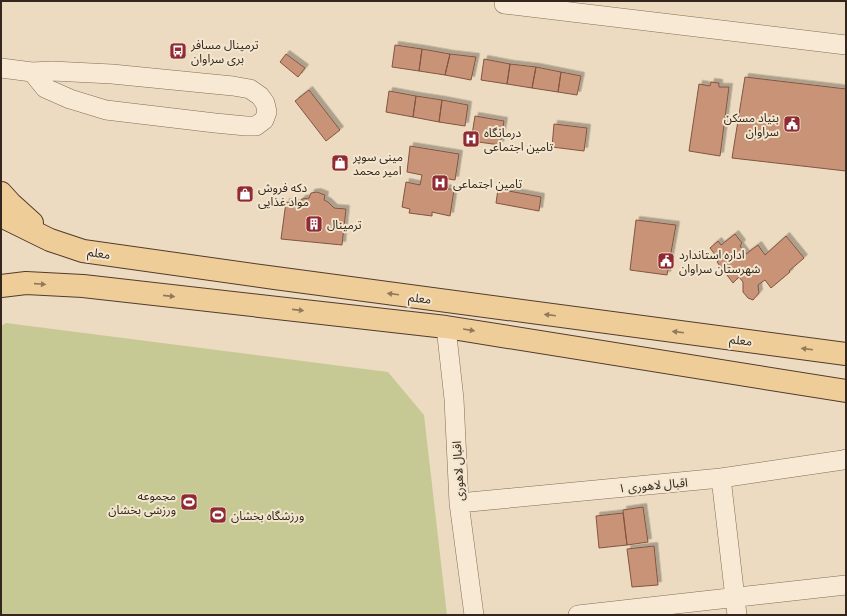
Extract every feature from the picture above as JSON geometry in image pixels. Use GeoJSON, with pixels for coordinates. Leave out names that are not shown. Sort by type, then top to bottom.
{"type":"FeatureCollection","features":[{"type":"Feature","properties":{"kind":"main road"},"geometry":{"type":"LineString","coordinates":[[1,193],[50,240]]}},
{"type":"Feature","properties":{"kind":"main road","name":"معلم"},"geometry":{"type":"LineString","coordinates":[[1,216],[50,240],[83,251],[846,354]]}},
{"type":"Feature","properties":{"kind":"main road"},"geometry":{"type":"LineString","coordinates":[[1,286],[26,283],[83,286],[446,326],[846,391]]}},
{"type":"Feature","properties":{"kind":"street"},"geometry":{"type":"LineString","coordinates":[[504,4],[846,45]]}},
{"type":"Feature","properties":{"kind":"street"},"geometry":{"type":"LineString","coordinates":[[1,68],[32,72],[52,71],[112,74],[232,86],[250,89],[260,96],[265,103],[267,112],[264,120],[256,126],[246,126],[106,110],[70,99],[46,88],[32,72]]}},
{"type":"Feature","properties":{"kind":"street","name":"اقبال لاهوری"},"geometry":{"type":"LineString","coordinates":[[446,326],[454,399],[459,503],[474,615]]}},
{"type":"Feature","properties":{"kind":"street","name":"اقبال لاهوری ۱"},"geometry":{"type":"LineString","coordinates":[[459,503],[721,478],[846,459]]}},
{"type":"Feature","properties":{"kind":"street"},"geometry":{"type":"LineString","coordinates":[[721,478],[736,607]]}},
{"type":"Feature","properties":{"kind":"street"},"geometry":{"type":"LineString","coordinates":[[578,615],[736,607],[846,585]]}},
{"type":"Feature","properties":{"kind":"green space","name":"ورزشگاه بخشان"},"geometry":{"type":"Polygon","coordinates":[[[6,323],[388,372],[424,415],[447,615],[1,615],[1,326],[6,323]]]}},
{"type":"Feature","properties":{"kind":"building"},"geometry":{"type":"Polygon","coordinates":[[[395,45],[422,49],[419,71],[392,67],[395,45]]]}},
{"type":"Feature","properties":{"kind":"building"},"geometry":{"type":"Polygon","coordinates":[[[422,49],[450,54],[445,75],[419,71],[422,49]]]}},
{"type":"Feature","properties":{"kind":"building"},"geometry":{"type":"Polygon","coordinates":[[[286,54],[305,68],[298,77],[280,62],[286,54]]]}},
{"type":"Feature","properties":{"kind":"building"},"geometry":{"type":"Polygon","coordinates":[[[450,54],[476,57],[471,80],[445,75],[450,54]]]}},
{"type":"Feature","properties":{"kind":"building"},"geometry":{"type":"Polygon","coordinates":[[[484,59],[510,64],[507,84],[481,80],[484,59]]]}},
{"type":"Feature","properties":{"kind":"building"},"geometry":{"type":"Polygon","coordinates":[[[510,64],[536,67],[532,88],[507,84],[510,64]]]}},
{"type":"Feature","properties":{"kind":"building"},"geometry":{"type":"Polygon","coordinates":[[[536,67],[561,72],[558,92],[532,88],[536,67]]]}},
{"type":"Feature","properties":{"kind":"building"},"geometry":{"type":"Polygon","coordinates":[[[561,72],[581,76],[577,95],[558,92],[561,72]]]}},
{"type":"Feature","properties":{"kind":"building","name":"بنیاد مسکن سراوان"},"geometry":{"type":"Polygon","coordinates":[[[745,77],[846,89],[846,171],[732,158],[745,77]]]}},
{"type":"Feature","properties":{"kind":"building"},"geometry":{"type":"Polygon","coordinates":[[[711,82],[719,83],[719,87],[729,87],[720,156],[689,151],[699,84],[710,86],[711,82]]]}},
{"type":"Feature","properties":{"kind":"building"},"geometry":{"type":"Polygon","coordinates":[[[309,90],[340,130],[326,141],[295,101],[309,90]]]}},
{"type":"Feature","properties":{"kind":"building"},"geometry":{"type":"Polygon","coordinates":[[[389,91],[416,96],[413,117],[386,112],[389,91]]]}},
{"type":"Feature","properties":{"kind":"building"},"geometry":{"type":"Polygon","coordinates":[[[416,96],[442,100],[439,122],[413,117],[416,96]]]}},
{"type":"Feature","properties":{"kind":"building"},"geometry":{"type":"Polygon","coordinates":[[[442,100],[468,105],[465,126],[439,122],[442,100]]]}},
{"type":"Feature","properties":{"kind":"building"},"geometry":{"type":"Polygon","coordinates":[[[475,116],[504,121],[500,145],[471,141],[475,116]]]}},
{"type":"Feature","properties":{"kind":"building"},"geometry":{"type":"Polygon","coordinates":[[[554,124],[587,128],[584,151],[552,147],[554,124]]]}},
{"type":"Feature","properties":{"kind":"building"},"geometry":{"type":"Polygon","coordinates":[[[410,146],[459,154],[455,180],[442,178],[440,187],[454,190],[450,216],[432,212],[432,216],[409,213],[410,209],[402,207],[406,182],[420,185],[422,175],[407,172],[410,146]]]}},
{"type":"Feature","properties":{"kind":"building"},"geometry":{"type":"Polygon","coordinates":[[[498,189],[541,197],[539,211],[496,203],[498,189]]]}},
{"type":"Feature","properties":{"kind":"building","name":"ترمینال"},"geometry":{"type":"Polygon","coordinates":[[[317,192],[325,195],[324,200],[334,208],[346,209],[342,245],[281,239],[286,202],[297,204],[302,199],[309,198],[311,193],[317,192]]]}},
{"type":"Feature","properties":{"kind":"building"},"geometry":{"type":"Polygon","coordinates":[[[636,220],[676,225],[667,275],[630,270],[636,220]]]}},
{"type":"Feature","properties":{"kind":"building"},"geometry":{"type":"Polygon","coordinates":[[[735,234],[742,243],[740,246],[746,254],[758,245],[765,255],[786,236],[804,258],[771,288],[765,280],[758,285],[759,293],[753,300],[748,298],[743,292],[743,282],[739,277],[733,283],[717,262],[719,260],[710,248],[718,241],[721,245],[735,234]]]}},
{"type":"Feature","properties":{"kind":"building"},"geometry":{"type":"Polygon","coordinates":[[[643,507],[648,542],[627,545],[623,510],[643,507]]]}},
{"type":"Feature","properties":{"kind":"building"},"geometry":{"type":"Polygon","coordinates":[[[623,513],[627,545],[599,548],[596,516],[623,513]]]}},
{"type":"Feature","properties":{"kind":"building"},"geometry":{"type":"Polygon","coordinates":[[[654,546],[658,585],[632,587],[627,549],[654,546]]]}},
{"type":"Feature","properties":{"kind":"place","name":"ترمینال مسافر بری سراوان"},"geometry":{"type":"Point","coordinates":[178,51]}},
{"type":"Feature","properties":{"kind":"place","name":"بنیاد مسکن سراوان"},"geometry":{"type":"Point","coordinates":[792,124]}},
{"type":"Feature","properties":{"kind":"place","name":"درمانگاه تامین اجتماعی"},"geometry":{"type":"Point","coordinates":[471,139]}},
{"type":"Feature","properties":{"kind":"place","name":"مینی سوپر امیر محمد"},"geometry":{"type":"Point","coordinates":[340,163]}},
{"type":"Feature","properties":{"kind":"place","name":"تامین اجتماعی"},"geometry":{"type":"Point","coordinates":[440,183]}},
{"type":"Feature","properties":{"kind":"place","name":"دکه فروش مواد غذایی"},"geometry":{"type":"Point","coordinates":[245,194]}},
{"type":"Feature","properties":{"kind":"place","name":"ترمینال"},"geometry":{"type":"Point","coordinates":[314,224]}},
{"type":"Feature","properties":{"kind":"place","name":"اداره استاندارد شهرستان سراوان"},"geometry":{"type":"Point","coordinates":[666,261]}},
{"type":"Feature","properties":{"kind":"place","name":"مجموعه ورزشی بخشان"},"geometry":{"type":"Point","coordinates":[189,502]}},
{"type":"Feature","properties":{"kind":"place","name":"ورزشگاه بخشان"},"geometry":{"type":"Point","coordinates":[218,515]}}]}
